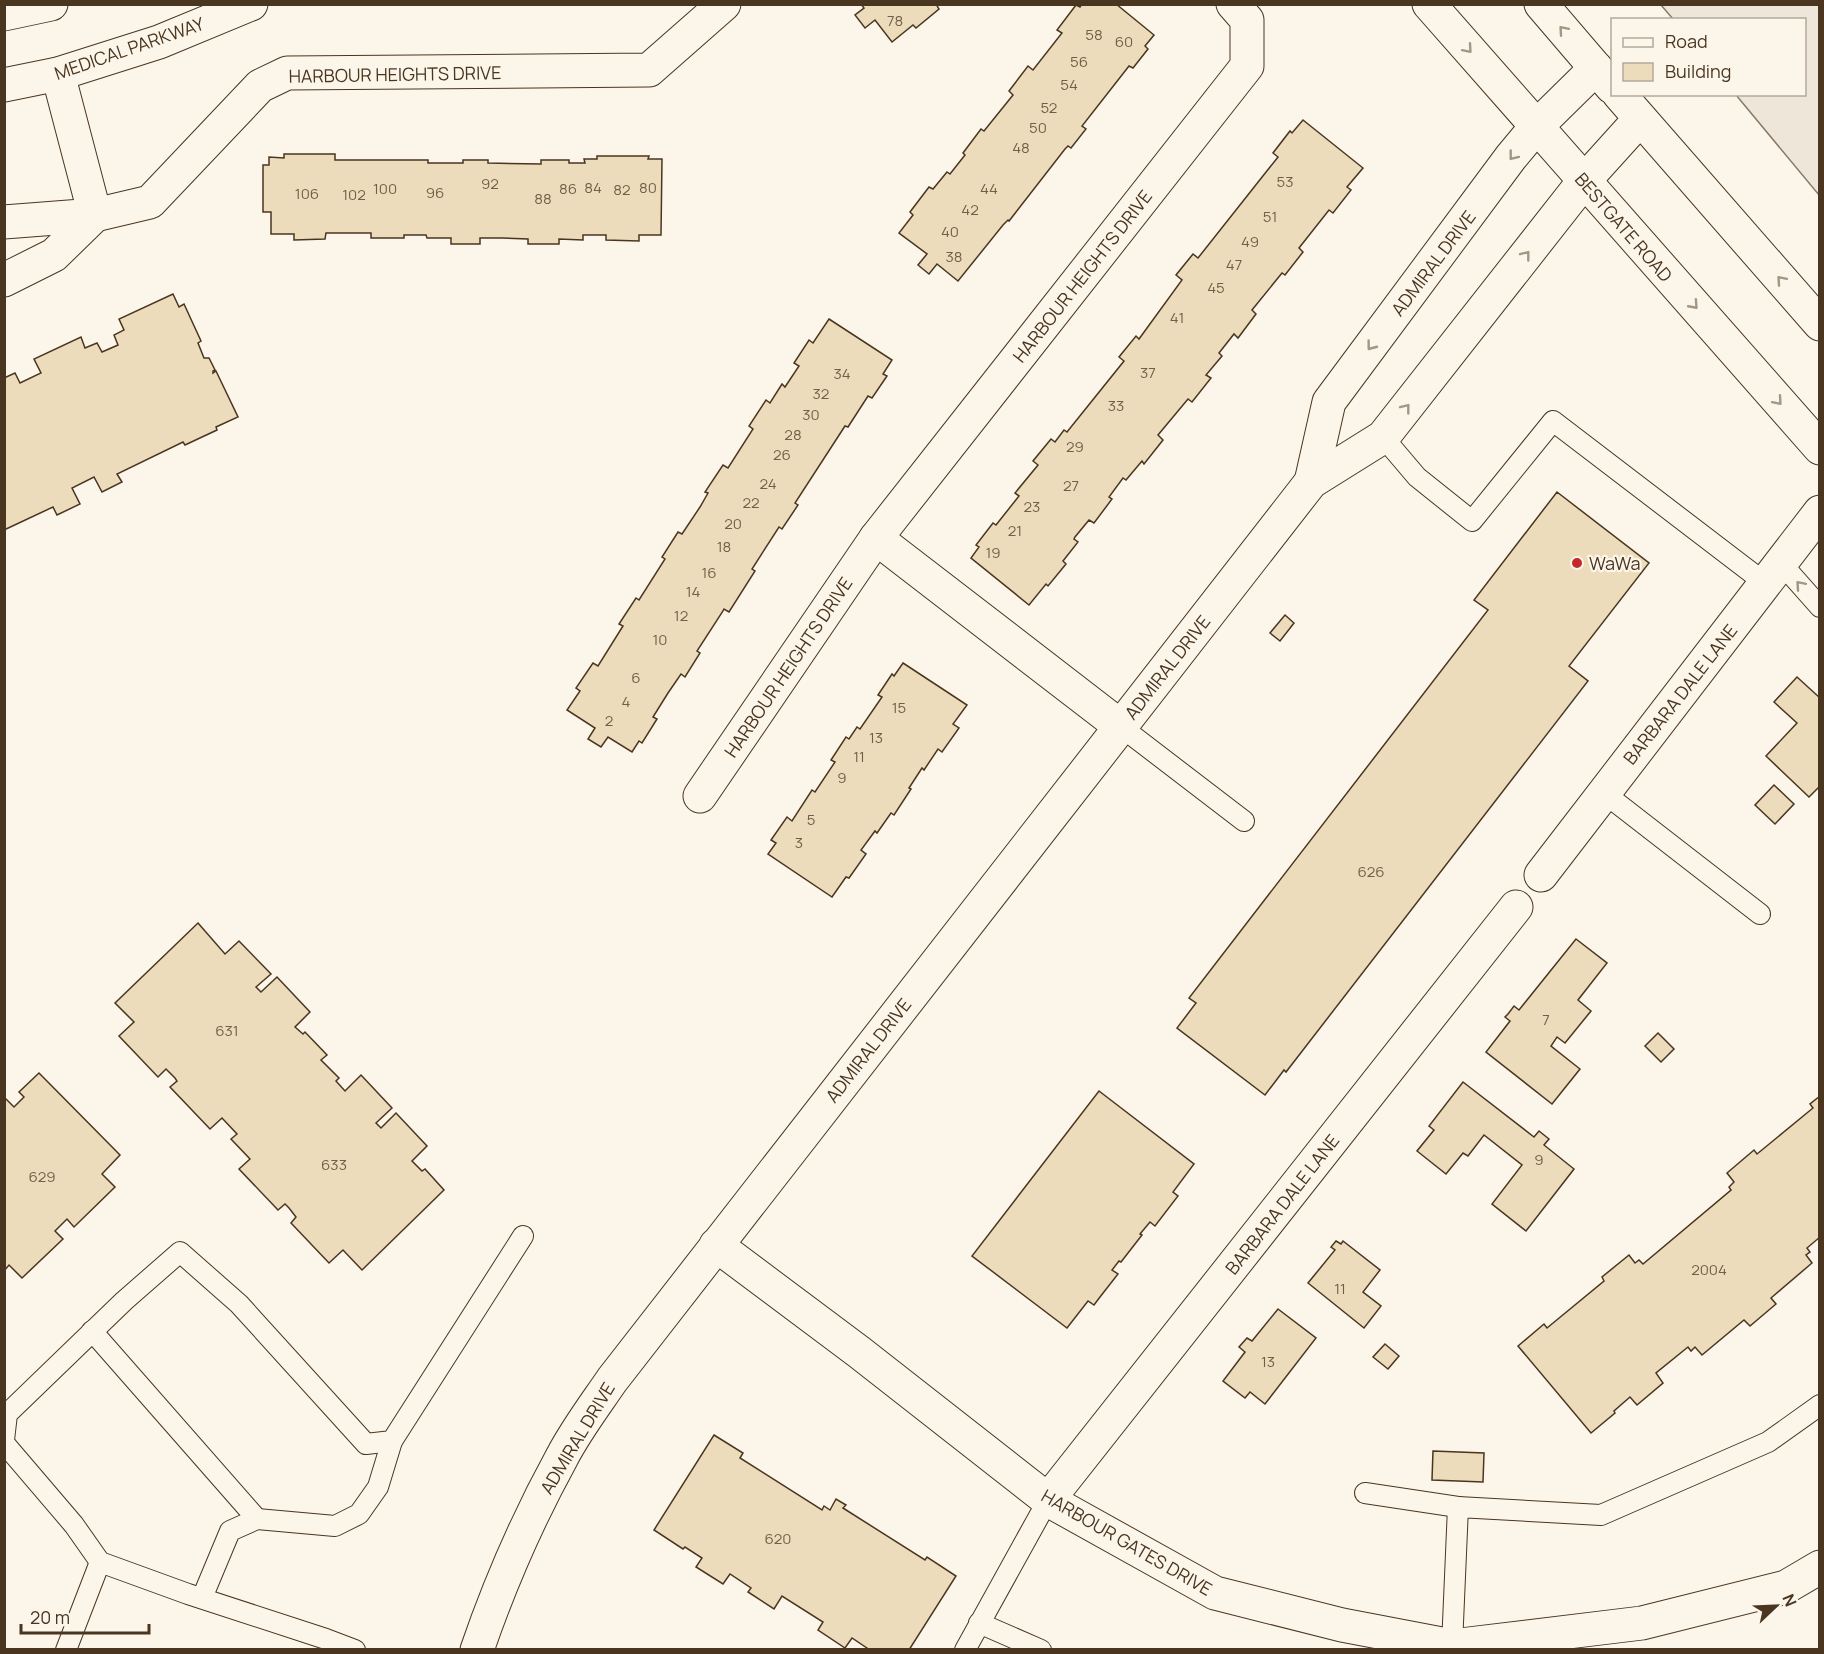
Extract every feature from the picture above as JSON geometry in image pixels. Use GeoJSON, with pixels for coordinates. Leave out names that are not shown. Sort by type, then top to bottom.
{"type":"FeatureCollection","features":[{"type":"Feature","properties":{"kind":"street","name":"MEDICAL PARKWAY"},"geometry":{"type":"LineString","coordinates":[[4,85],[58,74],[159,42],[251,4]]}},
{"type":"Feature","properties":{"kind":"street","name":"HARBOUR HEIGHTS DRIVE"},"geometry":{"type":"LineString","coordinates":[[4,222],[95,215],[150,202],[260,86],[287,73],[649,70],[724,4]]}},
{"type":"Feature","properties":{"kind":"street","name":"HARBOUR HEIGHTS DRIVE"},"geometry":{"type":"LineString","coordinates":[[700,796],[876,538],[1247,66],[1247,21],[1233,4]]}},
{"type":"Feature","properties":{"kind":"street","name":"BESTGATE ROAD"},"geometry":{"type":"LineString","coordinates":[[1430,4],[1820,448]]}},
{"type":"Feature","properties":{"kind":"street"},"geometry":{"type":"LineString","coordinates":[[1541,4],[1604,77]]}},
{"type":"Feature","properties":{"kind":"street"},"geometry":{"type":"LineString","coordinates":[[4,14],[44,5]]}},
{"type":"Feature","properties":{"kind":"street"},"geometry":{"type":"LineString","coordinates":[[4,280],[54,255],[95,215],[58,74]]}},
{"type":"Feature","properties":{"kind":"street","name":"ADMIRAL DRIVE"},"geometry":{"type":"LineString","coordinates":[[1311,482],[1329,402],[1511,157],[1536,127],[1604,77]]}},
{"type":"Feature","properties":{"kind":"street"},"geometry":{"type":"LineString","coordinates":[[1621,96],[1820,324]]}},
{"type":"Feature","properties":{"kind":"street","name":"ADMIRAL DRIVE"},"geometry":{"type":"LineString","coordinates":[[477,1650],[494,1599],[529,1521],[563,1455],[612,1380],[1311,482],[1383,437],[1584,181],[1640,119]]}},
{"type":"Feature","properties":{"kind":"street","name":"BARBARA DALE LANE"},"geometry":{"type":"LineString","coordinates":[[1541,875],[1820,512]]}},
{"type":"Feature","properties":{"kind":"street"},"geometry":{"type":"LineString","coordinates":[[876,538],[1120,726]]}},
{"type":"Feature","properties":{"kind":"street","name":"BARBARA DALE LANE"},"geometry":{"type":"LineString","coordinates":[[1048,1500],[1516,907]]}},
{"type":"Feature","properties":{"kind":"street","name":"HARBOUR GATES DRIVE"},"geometry":{"type":"LineString","coordinates":[[716,1245],[859,1352],[1048,1500],[1215,1593],[1342,1626],[1452,1648],[1642,1623],[1786,1587],[1820,1567]]}},
{"type":"Feature","properties":{"kind":"lane"},"geometry":{"type":"LineString","coordinates":[[1383,437],[1417,477],[1472,521],[1553,422],[1820,607]]}},
{"type":"Feature","properties":{"kind":"lane"},"geometry":{"type":"LineString","coordinates":[[1120,726],[1244,821]]}},
{"type":"Feature","properties":{"kind":"lane"},"geometry":{"type":"LineString","coordinates":[[1604,793],[1760,914]]}},
{"type":"Feature","properties":{"kind":"lane"},"geometry":{"type":"LineString","coordinates":[[202,1598],[230,1531],[257,1519],[335,1526],[359,1514],[378,1487],[392,1441],[524,1236]]}},
{"type":"Feature","properties":{"kind":"lane"},"geometry":{"type":"LineString","coordinates":[[355,1650],[325,1644],[100,1562],[75,1525],[4,1442],[7,1414],[124,1301],[180,1252],[239,1304],[366,1444],[392,1441]]}},
{"type":"Feature","properties":{"kind":"lane"},"geometry":{"type":"LineString","coordinates":[[92,1331],[257,1519]]}},
{"type":"Feature","properties":{"kind":"lane"},"geometry":{"type":"LineString","coordinates":[[1365,1493],[1458,1507],[1601,1515],[1768,1442],[1820,1405]]}},
{"type":"Feature","properties":{"kind":"lane"},"geometry":{"type":"LineString","coordinates":[[965,1650],[1048,1500]]}},
{"type":"Feature","properties":{"kind":"lane"},"geometry":{"type":"LineString","coordinates":[[1452,1648],[1458,1507]]}},
{"type":"Feature","properties":{"kind":"lane"},"geometry":{"type":"LineString","coordinates":[[66,1650],[100,1562]]}},
{"type":"Feature","properties":{"kind":"lane"},"geometry":{"type":"LineString","coordinates":[[979,1623],[1041,1650]]}},
{"type":"Feature","properties":{"kind":"shaded area"},"geometry":{"type":"Polygon","coordinates":[[[1661,5],[1819,5],[1819,195],[1737,96],[1806,96],[1806,18],[1672,18],[1661,5]]]}},
{"type":"Feature","properties":{"kind":"building"},"geometry":{"type":"Polygon","coordinates":[[[861,4],[936,4],[939,9],[916,28],[913,25],[892,42],[875,20],[865,28],[855,15],[864,8],[861,4]]]}},
{"type":"Feature","properties":{"kind":"building"},"geometry":{"type":"Polygon","coordinates":[[[1082,4],[1116,4],[1154,35],[1145,46],[1148,49],[1133,68],[1129,66],[1082,126],[1086,129],[1071,148],[1068,146],[1065,149],[1009,221],[1003,225],[958,281],[937,264],[929,274],[918,265],[927,254],[899,233],[913,215],[910,212],[929,187],[933,189],[947,172],[950,174],[981,129],[984,131],[1013,95],[1009,91],[1028,66],[1033,70],[1062,33],[1057,30],[1076,5],[1080,7],[1082,4]]]}},
{"type":"Feature","properties":{"kind":"building"},"geometry":{"type":"Polygon","coordinates":[[[1303,120],[1363,168],[1347,187],[1351,190],[1333,213],[1329,210],[1299,248],[1303,252],[1285,275],[1282,273],[1252,310],[1256,314],[1238,338],[1234,334],[1219,353],[1222,356],[1206,375],[1211,378],[1192,402],[1188,399],[1158,435],[1163,440],[1144,464],[1142,461],[1126,480],[1123,478],[1109,497],[1112,499],[1094,523],[1089,520],[1075,537],[1074,539],[1078,542],[1063,561],[1066,564],[1029,605],[971,558],[979,547],[976,545],[993,523],[996,525],[1019,496],[1015,493],[1038,465],[1033,461],[1051,439],[1055,442],[1064,430],[1067,432],[1124,361],[1119,357],[1136,336],[1139,339],[1182,280],[1176,275],[1193,254],[1198,258],[1278,157],[1273,153],[1290,131],[1292,133],[1303,120]]]}},
{"type":"Feature","properties":{"kind":"building"},"geometry":{"type":"Polygon","coordinates":[[[284,154],[335,154],[335,160],[428,160],[428,163],[463,163],[463,160],[488,160],[488,163],[541,164],[541,160],[569,160],[569,163],[585,163],[584,159],[597,159],[597,156],[649,156],[648,159],[662,159],[661,235],[639,235],[639,241],[606,240],[606,235],[583,235],[583,240],[559,239],[559,244],[528,244],[528,239],[480,238],[480,244],[451,244],[451,238],[404,235],[404,238],[371,238],[371,233],[326,233],[325,239],[294,240],[294,234],[271,234],[271,212],[263,212],[263,165],[269,165],[269,157],[284,158],[284,154]]]}},
{"type":"Feature","properties":{"kind":"building"},"geometry":{"type":"Polygon","coordinates":[[[173,294],[179,307],[184,304],[201,341],[198,343],[204,358],[209,358],[215,370],[213,373],[216,371],[238,417],[216,427],[217,430],[185,445],[183,442],[117,474],[122,482],[102,492],[94,477],[72,488],[80,504],[57,515],[53,507],[4,530],[4,378],[15,373],[20,383],[41,373],[34,359],[81,337],[85,348],[97,343],[102,352],[118,345],[114,335],[124,330],[119,319],[173,294]]]}},
{"type":"Feature","properties":{"kind":"building"},"geometry":{"type":"Polygon","coordinates":[[[829,319],[892,360],[883,374],[887,376],[872,398],[868,396],[848,427],[845,426],[795,503],[798,505],[782,529],[779,527],[752,569],[755,571],[729,612],[724,609],[697,651],[700,653],[685,677],[681,674],[668,693],[653,717],[657,719],[642,743],[639,741],[632,752],[608,737],[601,747],[588,739],[595,728],[567,710],[580,691],[576,688],[593,663],[598,666],[623,626],[619,624],[636,598],[639,600],[665,559],[662,557],[678,532],[682,534],[700,507],[708,493],[705,492],[723,465],[728,468],[753,429],[749,426],[766,400],[770,403],[782,384],[785,387],[799,366],[794,363],[809,340],[813,343],[829,319]]]}},
{"type":"Feature","properties":{"kind":"building"},"geometry":{"type":"Polygon","coordinates":[[[1557,492],[1649,563],[1569,666],[1588,681],[1286,1072],[1284,1070],[1265,1095],[1177,1028],[1196,1003],[1189,998],[1488,610],[1474,600],[1557,492]]]}},
{"type":"Feature","properties":{"kind":"building"},"geometry":{"type":"Polygon","coordinates":[[[1285,615],[1294,623],[1280,641],[1270,633],[1285,615]]]}},
{"type":"Feature","properties":{"kind":"building"},"geometry":{"type":"Polygon","coordinates":[[[903,663],[967,705],[953,724],[959,728],[942,752],[938,749],[924,770],[922,768],[894,815],[891,813],[877,833],[875,831],[861,850],[866,854],[832,897],[768,854],[776,843],[771,840],[787,817],[792,821],[812,790],[815,792],[835,762],[831,760],[846,737],[849,739],[857,727],[860,729],[882,697],[878,695],[892,674],[894,676],[903,663]]]}},
{"type":"Feature","properties":{"kind":"building"},"geometry":{"type":"Polygon","coordinates":[[[1797,677],[1820,698],[1820,786],[1809,797],[1766,756],[1797,723],[1774,702],[1797,677]]]}},
{"type":"Feature","properties":{"kind":"building"},"geometry":{"type":"Polygon","coordinates":[[[1774,785],[1794,804],[1775,824],[1755,805],[1774,785]]]}},
{"type":"Feature","properties":{"kind":"building"},"geometry":{"type":"Polygon","coordinates":[[[198,923],[225,954],[239,941],[271,974],[256,987],[261,992],[277,977],[310,1012],[295,1027],[303,1034],[305,1032],[327,1055],[321,1060],[339,1078],[336,1081],[345,1091],[361,1075],[392,1108],[376,1123],[381,1128],[396,1113],[427,1146],[412,1161],[422,1171],[425,1169],[444,1190],[362,1270],[343,1250],[329,1263],[291,1223],[296,1217],[289,1208],[285,1204],[278,1210],[239,1169],[250,1159],[231,1139],[237,1134],[222,1118],[210,1129],[170,1087],[177,1081],[175,1078],[166,1069],[158,1077],[119,1036],[134,1022],[115,1003],[198,923]]]}},
{"type":"Feature","properties":{"kind":"building"},"geometry":{"type":"Polygon","coordinates":[[[1576,939],[1607,963],[1578,1000],[1591,1011],[1565,1043],[1557,1037],[1551,1046],[1580,1069],[1552,1104],[1486,1052],[1510,1021],[1505,1017],[1514,1006],[1519,1010],[1576,939]]]}},
{"type":"Feature","properties":{"kind":"building"},"geometry":{"type":"Polygon","coordinates":[[[1658,1033],[1674,1049],[1661,1062],[1645,1046],[1658,1033]]]}},
{"type":"Feature","properties":{"kind":"building"},"geometry":{"type":"Polygon","coordinates":[[[39,1073],[120,1155],[102,1174],[115,1187],[74,1227],[67,1219],[55,1231],[63,1239],[22,1278],[9,1265],[4,1271],[4,1097],[14,1107],[24,1097],[19,1092],[39,1073]]]}},
{"type":"Feature","properties":{"kind":"building"},"geometry":{"type":"Polygon","coordinates":[[[1463,1082],[1534,1137],[1539,1131],[1549,1139],[1544,1145],[1574,1169],[1526,1231],[1492,1204],[1522,1165],[1484,1135],[1468,1156],[1463,1153],[1446,1174],[1417,1151],[1434,1130],[1429,1126],[1463,1082]]]}},
{"type":"Feature","properties":{"kind":"building"},"geometry":{"type":"Polygon","coordinates":[[[1099,1091],[1194,1164],[1173,1192],[1178,1196],[1155,1226],[1150,1222],[1121,1262],[1119,1261],[1112,1270],[1118,1274],[1094,1305],[1088,1301],[1067,1328],[972,1256],[1099,1091]]]}},
{"type":"Feature","properties":{"kind":"building"},"geometry":{"type":"Polygon","coordinates":[[[1820,1096],[1820,1237],[1807,1248],[1810,1252],[1806,1255],[1812,1263],[1771,1298],[1776,1304],[1750,1326],[1744,1320],[1702,1355],[1695,1347],[1691,1351],[1688,1347],[1656,1373],[1663,1383],[1637,1405],[1630,1397],[1591,1433],[1518,1346],[1544,1324],[1547,1328],[1604,1281],[1602,1277],[1629,1255],[1635,1263],[1639,1260],[1643,1264],[1731,1190],[1729,1187],[1734,1182],[1727,1173],[1754,1150],[1757,1154],[1813,1108],[1810,1104],[1820,1096]]]}},
{"type":"Feature","properties":{"kind":"building"},"geometry":{"type":"Polygon","coordinates":[[[1336,1241],[1341,1244],[1343,1241],[1380,1270],[1363,1292],[1381,1306],[1364,1328],[1308,1283],[1335,1250],[1331,1247],[1336,1241]]]}},
{"type":"Feature","properties":{"kind":"building"},"geometry":{"type":"Polygon","coordinates":[[[1278,1309],[1316,1338],[1265,1404],[1250,1392],[1245,1398],[1223,1381],[1245,1352],[1239,1347],[1247,1338],[1252,1341],[1278,1309]]]}},
{"type":"Feature","properties":{"kind":"building"},"geometry":{"type":"Polygon","coordinates":[[[1385,1344],[1399,1356],[1388,1369],[1373,1357],[1385,1344]]]}},
{"type":"Feature","properties":{"kind":"building"},"geometry":{"type":"Polygon","coordinates":[[[714,1435],[743,1453],[740,1458],[822,1510],[824,1506],[830,1510],[836,1499],[846,1505],[843,1508],[925,1560],[927,1557],[956,1576],[909,1650],[870,1650],[852,1638],[845,1648],[818,1630],[823,1622],[782,1596],[774,1609],[748,1592],[751,1588],[730,1574],[723,1584],[696,1567],[702,1558],[654,1530],[714,1435]]]}},
{"type":"Feature","properties":{"kind":"building"},"geometry":{"type":"Polygon","coordinates":[[[1433,1451],[1484,1453],[1483,1482],[1432,1480],[1433,1451]]]}},
{"type":"Feature","properties":{"kind":"place","name":"WaWa"},"geometry":{"type":"Point","coordinates":[1577,563]}}]}
